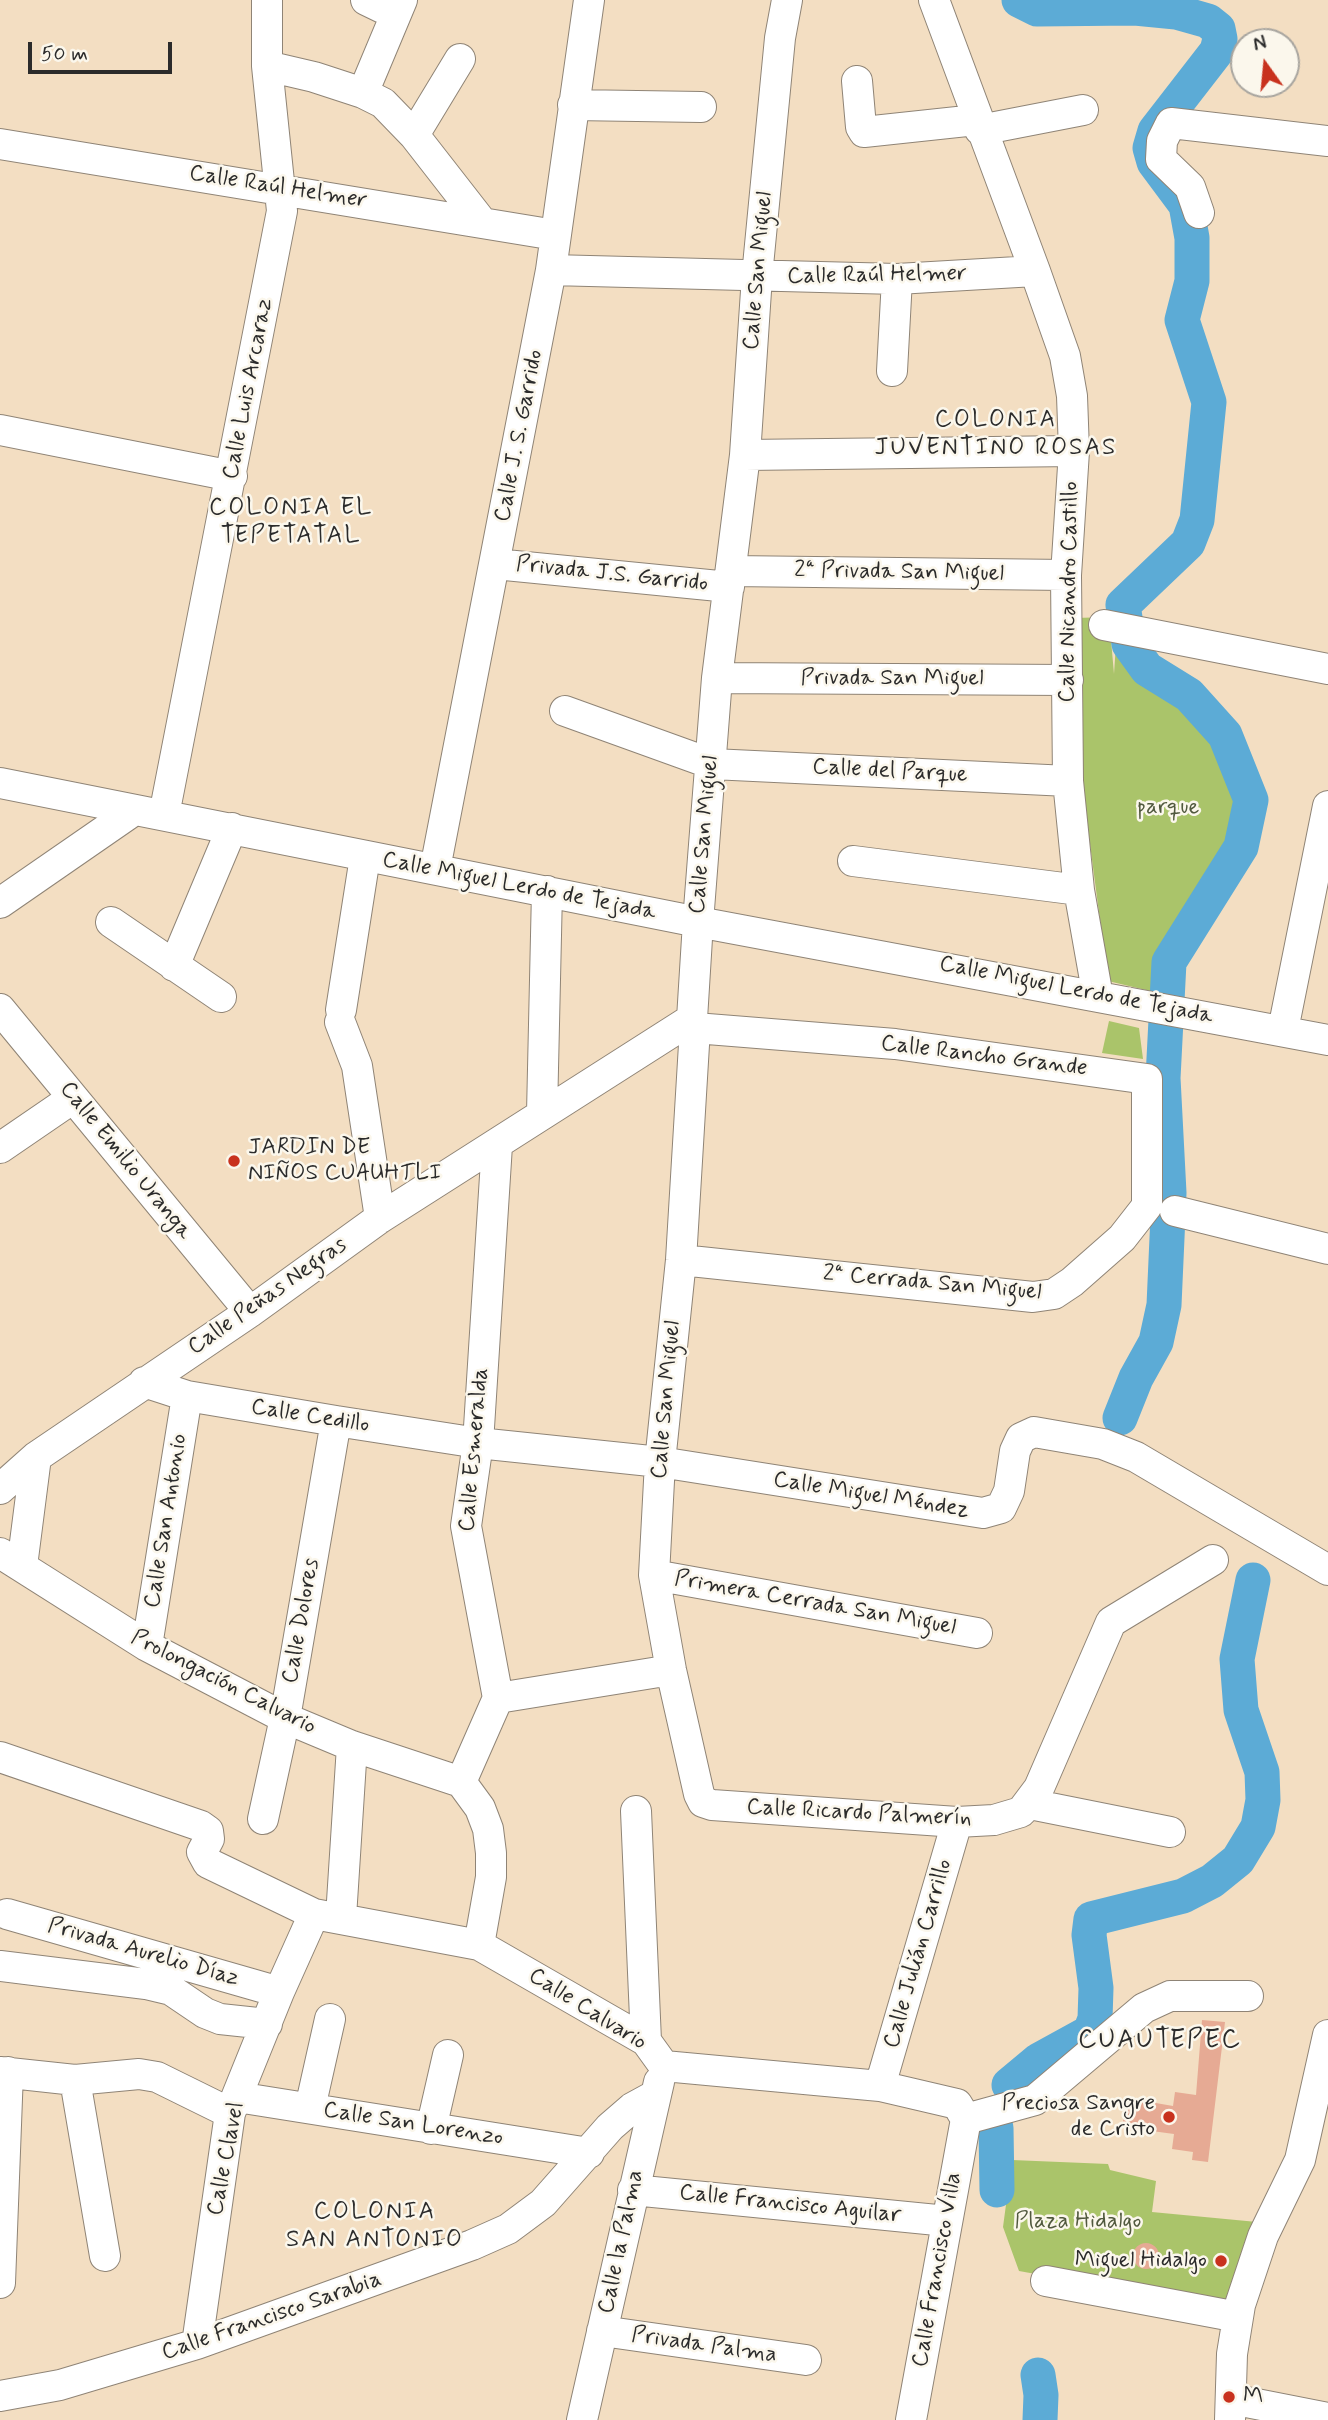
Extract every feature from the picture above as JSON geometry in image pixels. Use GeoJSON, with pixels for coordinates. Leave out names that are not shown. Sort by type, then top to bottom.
{"type":"FeatureCollection","features":[{"type":"Feature","properties":{"kind":"street","name":"Calle Luis Arcaraz"},"geometry":{"type":"LineString","coordinates":[[164,815],[282,211],[267,66],[267,0]]}},
{"type":"Feature","properties":{"kind":"street"},"geometry":{"type":"LineString","coordinates":[[363,93],[399,7],[366,0]]}},
{"type":"Feature","properties":{"kind":"street","name":"Calle J. S. Garrido"},"geometry":{"type":"LineString","coordinates":[[435,869],[551,270],[589,0]]}},
{"type":"Feature","properties":{"kind":"street","name":"Calle San Miguel"},"geometry":{"type":"LineString","coordinates":[[703,1802],[671,1670],[654,1575],[660,1462],[681,1260],[698,922],[712,764],[716,678],[745,455],[757,276],[780,38],[787,0]]}},
{"type":"Feature","properties":{"kind":"street","name":"Calle Nicandro Castillo"},"geometry":{"type":"LineString","coordinates":[[934,0],[1065,356],[1072,396],[1074,451],[1066,575],[1068,781],[1079,890],[1107,998]]}},
{"type":"Feature","properties":{"kind":"street"},"geometry":{"type":"LineString","coordinates":[[414,135],[460,60]]}},
{"type":"Feature","properties":{"kind":"street"},"geometry":{"type":"LineString","coordinates":[[267,66],[363,93],[383,103],[414,135],[481,221]]}},
{"type":"Feature","properties":{"kind":"street"},"geometry":{"type":"LineString","coordinates":[[858,81],[860,127],[864,132],[978,125],[1083,110]]}},
{"type":"Feature","properties":{"kind":"street"},"geometry":{"type":"LineString","coordinates":[[573,105],[701,107]]}},
{"type":"Feature","properties":{"kind":"street"},"geometry":{"type":"LineString","coordinates":[[1199,213],[1190,187],[1161,159],[1162,141],[1171,123],[1328,141]]}},
{"type":"Feature","properties":{"kind":"street","name":"Calle Raúl Helmer"},"geometry":{"type":"LineString","coordinates":[[0,144],[555,235]]}},
{"type":"Feature","properties":{"kind":"street","name":"Calle Raúl Helmer"},"geometry":{"type":"LineString","coordinates":[[551,270],[897,279],[1035,271]]}},
{"type":"Feature","properties":{"kind":"street"},"geometry":{"type":"LineString","coordinates":[[892,371],[897,279]]}},
{"type":"Feature","properties":{"kind":"street"},"geometry":{"type":"LineString","coordinates":[[0,430],[232,476]]}},
{"type":"Feature","properties":{"kind":"street"},"geometry":{"type":"LineString","coordinates":[[745,455],[1074,451]]}},
{"type":"Feature","properties":{"kind":"street","name":"Privada J.S. Garrido"},"geometry":{"type":"LineString","coordinates":[[495,564],[730,579]]}},
{"type":"Feature","properties":{"kind":"street","name":"2ª Privada San Miguel"},"geometry":{"type":"LineString","coordinates":[[730,579],[1066,575]]}},
{"type":"Feature","properties":{"kind":"street"},"geometry":{"type":"LineString","coordinates":[[1123,630],[1328,669]]}},
{"type":"Feature","properties":{"kind":"street","name":"Privada San Miguel"},"geometry":{"type":"LineString","coordinates":[[716,678],[1068,680]]}},
{"type":"Feature","properties":{"kind":"street","name":"Calle del Parque"},"geometry":{"type":"LineString","coordinates":[[565,710],[712,764],[1068,781]]}},
{"type":"Feature","properties":{"kind":"street","name":"Calle Miguel Lerdo de Tejada"},"geometry":{"type":"LineString","coordinates":[[0,783],[698,922],[1328,1040]]}},
{"type":"Feature","properties":{"kind":"street"},"geometry":{"type":"LineString","coordinates":[[1283,1030],[1328,806]]}},
{"type":"Feature","properties":{"kind":"street"},"geometry":{"type":"LineString","coordinates":[[0,903],[133,811]]}},
{"type":"Feature","properties":{"kind":"street"},"geometry":{"type":"LineString","coordinates":[[174,966],[232,828]]}},
{"type":"Feature","properties":{"kind":"street"},"geometry":{"type":"LineString","coordinates":[[365,857],[341,1016],[357,1066],[380,1218]]}},
{"type":"Feature","properties":{"kind":"street"},"geometry":{"type":"LineString","coordinates":[[853,861],[1079,890]]}},
{"type":"Feature","properties":{"kind":"street"},"geometry":{"type":"LineString","coordinates":[[542,1113],[547,891]]}},
{"type":"Feature","properties":{"kind":"street"},"geometry":{"type":"LineString","coordinates":[[111,922],[221,998]]}},
{"type":"Feature","properties":{"kind":"street","name":"Calle Emilio Uranga"},"geometry":{"type":"LineString","coordinates":[[0,1009],[250,1312]]}},
{"type":"Feature","properties":{"kind":"street","name":"Calle Peñas Negras"},"geometry":{"type":"LineString","coordinates":[[0,1489],[36,1457],[250,1312],[380,1218],[497,1145],[542,1113],[694,1023]]}},
{"type":"Feature","properties":{"kind":"street","name":"Calle Rancho Grande"},"geometry":{"type":"LineString","coordinates":[[694,1023],[895,1044],[1147,1079],[1147,1110],[1161,1208]]}},
{"type":"Feature","properties":{"kind":"street"},"geometry":{"type":"LineString","coordinates":[[0,1148],[73,1098]]}},
{"type":"Feature","properties":{"kind":"street","name":"Calle Esmeralda"},"geometry":{"type":"LineString","coordinates":[[497,1145],[478,1443],[466,1527],[498,1698]]}},
{"type":"Feature","properties":{"kind":"street"},"geometry":{"type":"LineString","coordinates":[[1161,1208],[1328,1249]]}},
{"type":"Feature","properties":{"kind":"street","name":"2ª Cerrada San Miguel"},"geometry":{"type":"LineString","coordinates":[[681,1260],[1033,1297],[1054,1294],[1072,1282],[1161,1208]]}},
{"type":"Feature","properties":{"kind":"street","name":"Calle Cedillo"},"geometry":{"type":"LineString","coordinates":[[144,1382],[187,1396],[336,1422],[478,1443],[660,1462]]}},
{"type":"Feature","properties":{"kind":"street","name":"Calle San Antonio"},"geometry":{"type":"LineString","coordinates":[[147,1646],[187,1396]]}},
{"type":"Feature","properties":{"kind":"street","name":"Calle Dolores"},"geometry":{"type":"LineString","coordinates":[[263,1819],[285,1718],[336,1422]]}},
{"type":"Feature","properties":{"kind":"street","name":"Calle Miguel Méndez"},"geometry":{"type":"LineString","coordinates":[[660,1462],[983,1513],[1001,1508],[1009,1491],[1015,1451],[1021,1438],[1034,1432],[1103,1444],[1136,1457],[1328,1570]]}},
{"type":"Feature","properties":{"kind":"street"},"geometry":{"type":"LineString","coordinates":[[11,1559],[36,1457]]}},
{"type":"Feature","properties":{"kind":"street","name":"Prolongación Calvario"},"geometry":{"type":"LineString","coordinates":[[11,1559],[147,1646],[285,1718],[352,1746],[461,1782]]}},
{"type":"Feature","properties":{"kind":"street"},"geometry":{"type":"LineString","coordinates":[[1170,1832],[1030,1804],[1111,1622],[1213,1560]]}},
{"type":"Feature","properties":{"kind":"street","name":"Primera Cerrada San Miguel"},"geometry":{"type":"LineString","coordinates":[[654,1575],[977,1633]]}},
{"type":"Feature","properties":{"kind":"street"},"geometry":{"type":"LineString","coordinates":[[478,1945],[491,1877],[491,1853],[488,1829],[480,1808],[461,1782],[498,1698],[671,1670]]}},
{"type":"Feature","properties":{"kind":"street","name":"Calle Clavel"},"geometry":{"type":"LineString","coordinates":[[197,2344],[234,2105],[279,1992],[327,1915],[352,1746]]}},
{"type":"Feature","properties":{"kind":"street","name":"Calle Calvario"},"geometry":{"type":"LineString","coordinates":[[0,1757],[201,1826],[208,1831],[209,1839],[202,1852],[208,1863],[327,1915],[478,1945],[646,2041],[664,2066],[880,2086],[957,2104],[974,2117]]}},
{"type":"Feature","properties":{"kind":"street","name":"Calle Ricardo Palmerín"},"geometry":{"type":"LineString","coordinates":[[703,1802],[957,1822],[1002,1817],[1021,1812],[1030,1804]]}},
{"type":"Feature","properties":{"kind":"street"},"geometry":{"type":"LineString","coordinates":[[636,1811],[646,2041]]}},
{"type":"Feature","properties":{"kind":"street","name":"Calle Julián Carrillo"},"geometry":{"type":"LineString","coordinates":[[880,2086],[957,1822]]}},
{"type":"Feature","properties":{"kind":"street","name":"Privada Aurelio Díaz"},"geometry":{"type":"LineString","coordinates":[[6,1914],[279,1992]]}},
{"type":"Feature","properties":{"kind":"street"},"geometry":{"type":"LineString","coordinates":[[0,1966],[146,1984],[171,1990],[205,2013],[220,2019],[267,2024]]}},
{"type":"Feature","properties":{"kind":"street"},"geometry":{"type":"LineString","coordinates":[[974,2117],[1035,2100],[1144,2008],[1170,1996],[1248,1996]]}},
{"type":"Feature","properties":{"kind":"street"},"geometry":{"type":"LineString","coordinates":[[310,2108],[330,2019]]}},
{"type":"Feature","properties":{"kind":"street"},"geometry":{"type":"LineString","coordinates":[[1328,2039],[1300,2160],[1263,2236],[1238,2317],[1232,2354],[1231,2409],[1328,2418]]}},
{"type":"Feature","properties":{"kind":"street"},"geometry":{"type":"LineString","coordinates":[[431,2129],[448,2055]]}},
{"type":"Feature","properties":{"kind":"street","name":"Calle la Palma"},"geometry":{"type":"LineString","coordinates":[[582,2420],[654,2096],[664,2066]]}},
{"type":"Feature","properties":{"kind":"street"},"geometry":{"type":"LineString","coordinates":[[0,2283],[4,2072]]}},
{"type":"Feature","properties":{"kind":"street","name":"Calle San Lorenzo"},"geometry":{"type":"LineString","coordinates":[[4,2072],[75,2080],[139,2074],[158,2077],[234,2105],[310,2108],[589,2153]]}},
{"type":"Feature","properties":{"kind":"street"},"geometry":{"type":"LineString","coordinates":[[75,2080],[105,2256]]}},
{"type":"Feature","properties":{"kind":"street","name":"Calle Francisco Sarabia"},"geometry":{"type":"LineString","coordinates":[[0,2396],[60,2385],[197,2344],[508,2229],[543,2203],[610,2127],[632,2108],[654,2096]]}},
{"type":"Feature","properties":{"kind":"street","name":"Calle Francisco Villa"},"geometry":{"type":"LineString","coordinates":[[911,2420],[947,2221],[974,2117]]}},
{"type":"Feature","properties":{"kind":"street","name":"Calle Francisco Aguilar"},"geometry":{"type":"LineString","coordinates":[[634,2190],[947,2221]]}},
{"type":"Feature","properties":{"kind":"street"},"geometry":{"type":"LineString","coordinates":[[1046,2281],[1238,2317]]}},
{"type":"Feature","properties":{"kind":"street","name":"Privada Palma"},"geometry":{"type":"LineString","coordinates":[[602,2331],[806,2360]]}},
{"type":"Feature","properties":{"kind":"green space","name":"parque"},"geometry":{"type":"Polygon","coordinates":[[[1109,617],[1114,674],[1116,644],[1129,644],[1147,669],[1189,695],[1225,735],[1251,800],[1241,847],[1169,962],[1167,995],[1108,981],[1085,806],[1075,618],[1109,617]]]}},
{"type":"Feature","properties":{"kind":"green space"},"geometry":{"type":"Polygon","coordinates":[[[1109,1021],[1139,1028],[1143,1059],[1102,1053],[1109,1021]]]}},
{"type":"Feature","properties":{"kind":"green space","name":"Plaza Hidalgo"},"geometry":{"type":"Polygon","coordinates":[[[1012,2160],[1108,2164],[1110,2170],[1156,2181],[1152,2212],[1257,2222],[1224,2308],[1019,2271],[1003,2227],[1012,2160]]]}},
{"type":"Feature","properties":{"kind":"building","name":"Preciosa Sangre de Cristo"},"geometry":{"type":"Polygon","coordinates":[[[1202,2020],[1225,2022],[1208,2162],[1192,2160],[1193,2152],[1172,2149],[1174,2134],[1122,2127],[1127,2098],[1173,2106],[1175,2092],[1196,2095],[1202,2020]]]}},
{"type":"Feature","properties":{"kind":"building"},"geometry":{"type":"Polygon","coordinates":[[[1146,2243],[1155,2247],[1159,2256],[1155,2265],[1146,2269],[1137,2265],[1133,2256],[1137,2247],[1146,2243]]]}},
{"type":"Feature","properties":{"kind":"waterway"},"geometry":{"type":"LineString","coordinates":[[1019,0],[1037,9],[1135,8],[1176,12],[1208,21],[1218,29],[1220,39],[1217,51],[1155,131],[1150,148],[1154,162],[1186,205],[1192,238],[1192,281],[1182,320],[1209,402],[1197,520],[1188,543],[1123,605],[1129,644],[1147,669],[1189,695],[1225,735],[1251,800],[1241,847],[1169,962],[1163,1078],[1169,1193],[1164,1305],[1156,1342],[1136,1378],[1120,1418]]}},
{"type":"Feature","properties":{"kind":"waterway"},"geometry":{"type":"LineString","coordinates":[[1009,2085],[1039,2060],[1090,2032],[1095,2019],[1096,1988],[1089,1935],[1091,1919],[1183,1896],[1212,1881],[1238,1860],[1258,1827],[1263,1800],[1262,1772],[1241,1710],[1237,1659],[1253,1580]]}},
{"type":"Feature","properties":{"kind":"waterway"},"geometry":{"type":"LineString","coordinates":[[996,2128],[997,2190]]}},
{"type":"Feature","properties":{"kind":"waterway"},"geometry":{"type":"LineString","coordinates":[[1038,2375],[1041,2395],[1040,2420]]}},
{"type":"Feature","properties":{"kind":"place","name":"JARDIN DE NIÑOS CUAUHTLI"},"geometry":{"type":"Point","coordinates":[234,1161]}},
{"type":"Feature","properties":{"kind":"place","name":"Preciosa Sangre de Cristo"},"geometry":{"type":"Point","coordinates":[1169,2117]}},
{"type":"Feature","properties":{"kind":"place","name":"Miguel Hidalgo"},"geometry":{"type":"Point","coordinates":[1221,2261]}},
{"type":"Feature","properties":{"kind":"place","name":"M"},"geometry":{"type":"Point","coordinates":[1229,2397]}},
{"type":"Feature","properties":{"kind":"district","name":"COLONIA JUVENTINO ROSAS"},"geometry":{"type":"Point","coordinates":[996,435]}},
{"type":"Feature","properties":{"kind":"district","name":"COLONIA EL TEPETATAL"},"geometry":{"type":"Point","coordinates":[291,523]}},
{"type":"Feature","properties":{"kind":"district","name":"CUAUTEPEC"},"geometry":{"type":"Point","coordinates":[1160,2042]}},
{"type":"Feature","properties":{"kind":"district","name":"COLONIA SAN ANTONIO"},"geometry":{"type":"Point","coordinates":[375,2227]}}]}
